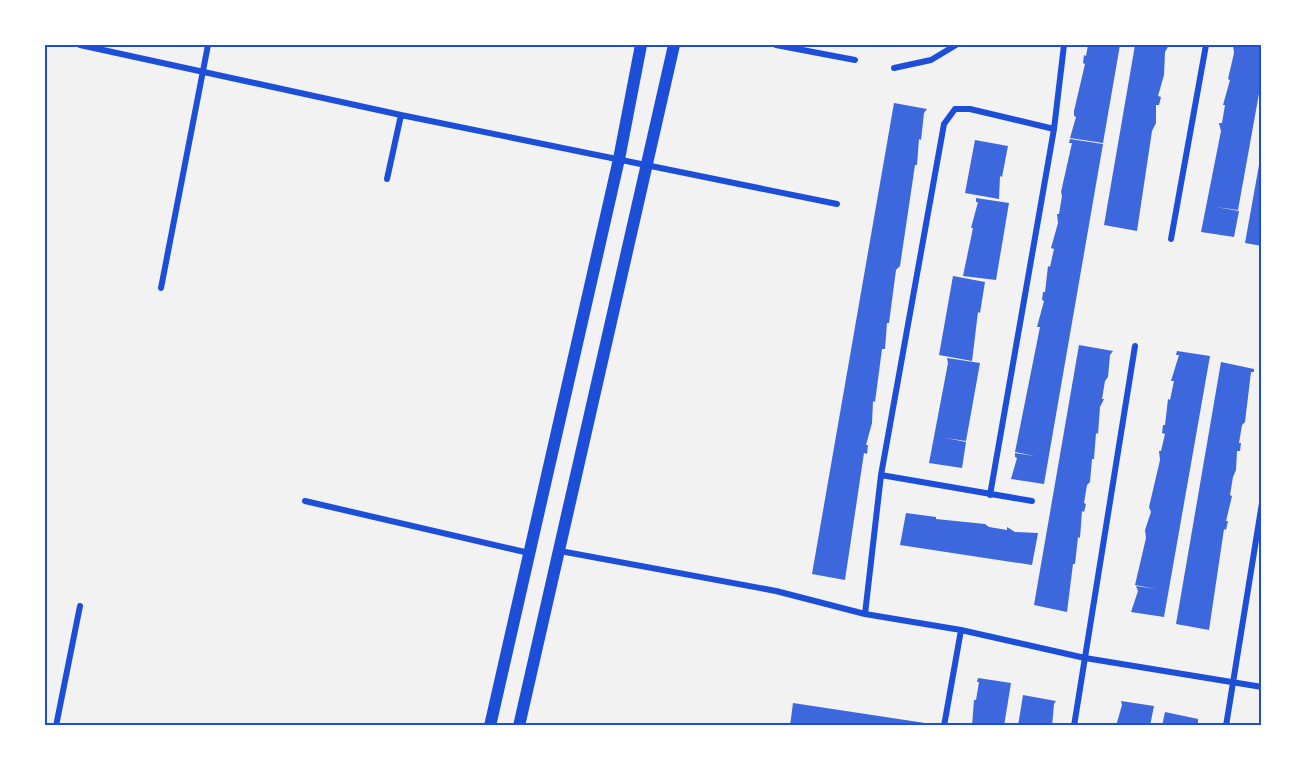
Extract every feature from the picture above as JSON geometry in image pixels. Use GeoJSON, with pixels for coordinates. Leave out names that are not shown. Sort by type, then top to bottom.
{"type":"FeatureCollection","features":[{"type":"Feature","properties":{"kind":"main road"},"geometry":{"type":"LineString","coordinates":[[490,726],[619,159],[641,45]]}},
{"type":"Feature","properties":{"kind":"main road"},"geometry":{"type":"LineString","coordinates":[[519,726],[674,45]]}},
{"type":"Feature","properties":{"kind":"street"},"geometry":{"type":"LineString","coordinates":[[80,45],[401,115],[837,204]]}},
{"type":"Feature","properties":{"kind":"street"},"geometry":{"type":"LineString","coordinates":[[161,288],[208,45]]}},
{"type":"Feature","properties":{"kind":"street"},"geometry":{"type":"LineString","coordinates":[[776,45],[855,60]]}},
{"type":"Feature","properties":{"kind":"street"},"geometry":{"type":"LineString","coordinates":[[894,68],[932,60],[956,45]]}},
{"type":"Feature","properties":{"kind":"street"},"geometry":{"type":"LineString","coordinates":[[990,495],[1054,129],[1064,45]]}},
{"type":"Feature","properties":{"kind":"street"},"geometry":{"type":"LineString","coordinates":[[1171,239],[1206,45]]}},
{"type":"Feature","properties":{"kind":"street"},"geometry":{"type":"LineString","coordinates":[[866,614],[881,474],[944,124],[955,110],[970,109],[1054,129]]}},
{"type":"Feature","properties":{"kind":"street"},"geometry":{"type":"LineString","coordinates":[[387,179],[401,115]]}},
{"type":"Feature","properties":{"kind":"street"},"geometry":{"type":"LineString","coordinates":[[1074,726],[1135,346]]}},
{"type":"Feature","properties":{"kind":"street"},"geometry":{"type":"LineString","coordinates":[[881,474],[1032,501]]}},
{"type":"Feature","properties":{"kind":"street"},"geometry":{"type":"LineString","coordinates":[[305,501],[529,553]]}},
{"type":"Feature","properties":{"kind":"street"},"geometry":{"type":"LineString","coordinates":[[1226,726],[1262,503]]}},
{"type":"Feature","properties":{"kind":"street"},"geometry":{"type":"LineString","coordinates":[[560,550],[776,591],[866,614],[962,630],[1085,658],[1262,687]]}},
{"type":"Feature","properties":{"kind":"street"},"geometry":{"type":"LineString","coordinates":[[56,726],[80,606]]}},
{"type":"Feature","properties":{"kind":"street"},"geometry":{"type":"LineString","coordinates":[[944,726],[962,630]]}},
{"type":"Feature","properties":{"kind":"building"},"geometry":{"type":"Polygon","coordinates":[[[1088,45],[1120,45],[1103,143],[1070,138],[1085,64],[1083,63],[1084,55],[1086,56],[1088,45]]]}},
{"type":"Feature","properties":{"kind":"building"},"geometry":{"type":"Polygon","coordinates":[[[1135,45],[1169,45],[1165,52],[1164,75],[1158,96],[1161,97],[1159,105],[1156,105],[1156,123],[1152,131],[1137,231],[1104,225],[1135,45]]]}},
{"type":"Feature","properties":{"kind":"building"},"geometry":{"type":"Polygon","coordinates":[[[1233,45],[1262,45],[1262,77],[1238,210],[1216,207],[1239,211],[1234,237],[1201,232],[1221,131],[1219,123],[1222,123],[1225,105],[1223,105],[1230,80],[1228,79],[1234,53],[1233,45]]]}},
{"type":"Feature","properties":{"kind":"building"},"geometry":{"type":"Polygon","coordinates":[[[894,103],[927,109],[924,113],[921,140],[919,139],[917,165],[915,165],[900,266],[896,270],[885,349],[882,349],[875,402],[873,401],[872,423],[866,445],[868,445],[867,454],[864,453],[845,580],[812,574],[894,103]]]}},
{"type":"Feature","properties":{"kind":"building"},"geometry":{"type":"Polygon","coordinates":[[[1070,139],[1103,144],[1044,484],[1011,479],[1017,458],[1015,453],[1035,456],[1015,452],[1040,327],[1037,327],[1044,301],[1042,300],[1043,292],[1045,292],[1048,266],[1050,267],[1054,249],[1051,248],[1058,223],[1057,214],[1059,214],[1061,192],[1072,143],[1069,143],[1070,139]]]}},
{"type":"Feature","properties":{"kind":"building"},"geometry":{"type":"Polygon","coordinates":[[[975,140],[1008,146],[1002,177],[1000,176],[999,199],[965,193],[975,140]]]}},
{"type":"Feature","properties":{"kind":"building"},"geometry":{"type":"Polygon","coordinates":[[[1262,154],[1262,246],[1245,243],[1262,154]]]}},
{"type":"Feature","properties":{"kind":"building"},"geometry":{"type":"Polygon","coordinates":[[[976,198],[1009,203],[996,280],[963,276],[978,202],[976,198]]]}},
{"type":"Feature","properties":{"kind":"building"},"geometry":{"type":"Polygon","coordinates":[[[953,276],[985,282],[980,313],[978,312],[972,361],[939,355],[953,276]]]}},
{"type":"Feature","properties":{"kind":"building"},"geometry":{"type":"Polygon","coordinates":[[[1079,345],[1113,351],[1110,355],[1108,377],[1105,381],[1102,399],[1104,399],[1100,407],[1094,459],[1092,459],[1090,482],[1087,485],[1084,503],[1086,504],[1084,512],[1082,511],[1080,538],[1078,537],[1075,564],[1073,564],[1067,612],[1034,605],[1079,345]]]}},
{"type":"Feature","properties":{"kind":"building"},"geometry":{"type":"Polygon","coordinates":[[[1177,351],[1210,356],[1164,617],[1131,612],[1138,591],[1136,586],[1156,589],[1135,585],[1146,538],[1145,530],[1151,512],[1149,507],[1160,460],[1159,451],[1161,451],[1165,434],[1162,433],[1163,425],[1165,425],[1168,399],[1170,400],[1174,381],[1171,381],[1179,355],[1176,355],[1177,351]]]}},
{"type":"Feature","properties":{"kind":"building"},"geometry":{"type":"Polygon","coordinates":[[[947,358],[980,363],[966,441],[946,438],[966,442],[962,468],[929,463],[948,363],[947,358]]]}},
{"type":"Feature","properties":{"kind":"building"},"geometry":{"type":"Polygon","coordinates":[[[1221,362],[1254,369],[1254,372],[1251,372],[1245,422],[1242,425],[1239,443],[1241,443],[1240,451],[1237,451],[1236,470],[1230,495],[1232,496],[1226,530],[1224,529],[1209,630],[1176,624],[1221,362]]]}},
{"type":"Feature","properties":{"kind":"building"},"geometry":{"type":"Polygon","coordinates":[[[906,513],[936,517],[936,519],[985,524],[989,527],[1007,530],[1007,527],[1015,532],[1038,533],[1032,565],[900,545],[906,513]]]}},
{"type":"Feature","properties":{"kind":"building"},"geometry":{"type":"Polygon","coordinates":[[[978,678],[1011,683],[1004,726],[972,726],[978,678]]]}},
{"type":"Feature","properties":{"kind":"building"},"geometry":{"type":"Polygon","coordinates":[[[1023,695],[1056,701],[1052,726],[1018,726],[1023,695]]]}},
{"type":"Feature","properties":{"kind":"building"},"geometry":{"type":"Polygon","coordinates":[[[1121,701],[1154,706],[1150,726],[1116,726],[1121,701]]]}},
{"type":"Feature","properties":{"kind":"building"},"geometry":{"type":"Polygon","coordinates":[[[793,703],[925,723],[924,726],[790,726],[793,703]]]}},
{"type":"Feature","properties":{"kind":"building"},"geometry":{"type":"Polygon","coordinates":[[[1165,712],[1198,719],[1198,723],[1195,726],[1162,726],[1165,712]]]}}]}
